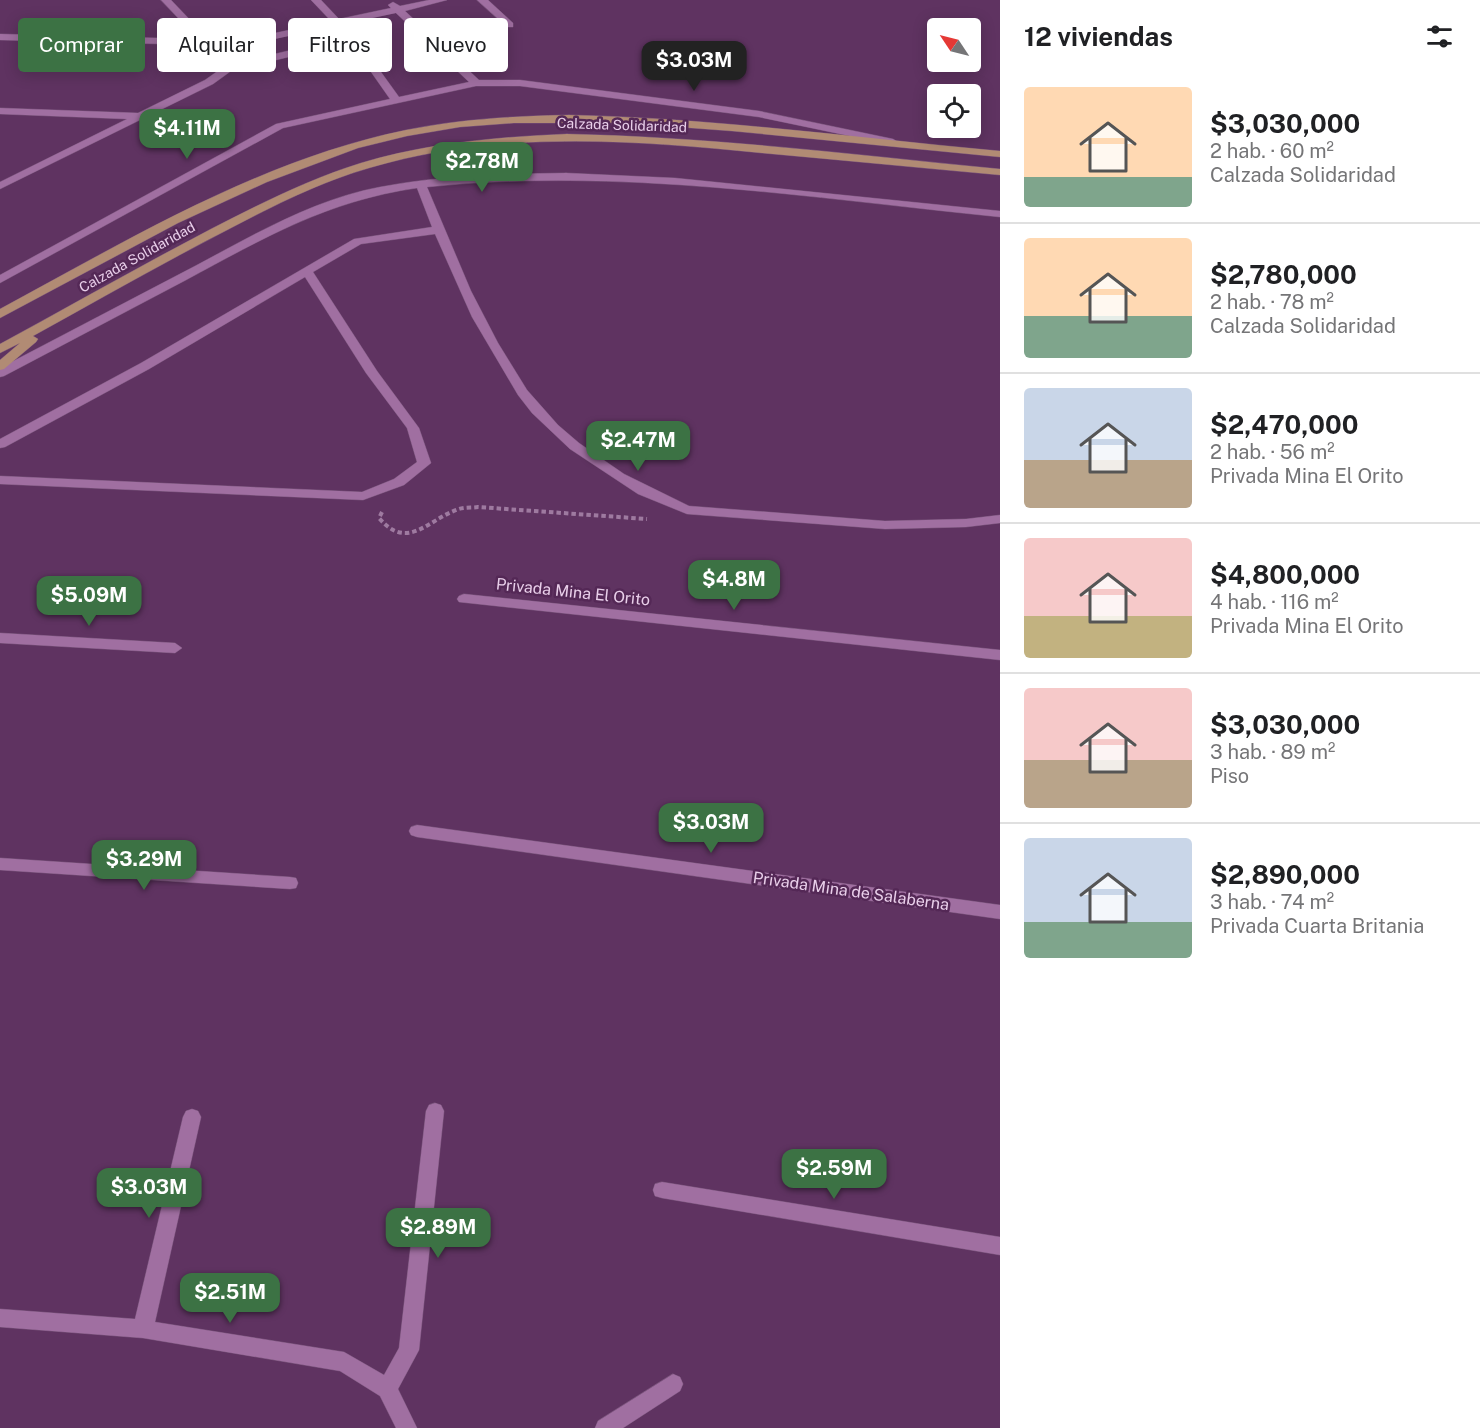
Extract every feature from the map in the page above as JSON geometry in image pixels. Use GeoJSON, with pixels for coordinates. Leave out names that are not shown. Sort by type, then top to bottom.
{"type":"FeatureCollection","features":[{"type":"Feature","properties":{"kind":"main road","name":"Calzada Solidaridad"},"geometry":{"type":"LineString","coordinates":[[0,314],[122,249],[290,168],[356,145],[422,130],[537,119],[597,118],[694,123],[1000,154]]}},
{"type":"Feature","properties":{"kind":"main road","name":"Calzada Solidaridad"},"geometry":{"type":"LineString","coordinates":[[0,349],[183,248],[276,200],[366,165],[464,143],[535,137],[611,138],[714,144],[1000,172]]}},
{"type":"Feature","properties":{"kind":"main road"},"geometry":{"type":"LineString","coordinates":[[0,366],[53,321]]}},
{"type":"Feature","properties":{"kind":"street"},"geometry":{"type":"LineString","coordinates":[[166,0],[183,18]]}},
{"type":"Feature","properties":{"kind":"street"},"geometry":{"type":"LineString","coordinates":[[316,0],[335,18]]}},
{"type":"Feature","properties":{"kind":"street"},"geometry":{"type":"LineString","coordinates":[[388,0],[476,83]]}},
{"type":"Feature","properties":{"kind":"street"},"geometry":{"type":"LineString","coordinates":[[357,18],[442,0]]}},
{"type":"Feature","properties":{"kind":"street"},"geometry":{"type":"LineString","coordinates":[[482,0],[510,25]]}},
{"type":"Feature","properties":{"kind":"street"},"geometry":{"type":"LineString","coordinates":[[0,37],[157,44]]}},
{"type":"Feature","properties":{"kind":"street"},"geometry":{"type":"LineString","coordinates":[[0,186],[208,82],[222,72]]}},
{"type":"Feature","properties":{"kind":"street"},"geometry":{"type":"LineString","coordinates":[[376,72],[396,100]]}},
{"type":"Feature","properties":{"kind":"street"},"geometry":{"type":"LineString","coordinates":[[0,280],[280,126],[476,83],[520,83],[759,114],[907,146]]}},
{"type":"Feature","properties":{"kind":"street"},"geometry":{"type":"LineString","coordinates":[[0,111],[140,116]]}},
{"type":"Feature","properties":{"kind":"street"},"geometry":{"type":"LineString","coordinates":[[0,373],[279,226],[337,202],[380,190],[491,177],[555,176],[664,180],[1000,214]]}},
{"type":"Feature","properties":{"kind":"street"},"geometry":{"type":"LineString","coordinates":[[421,184],[438,230],[475,312],[523,394],[550,423],[590,458],[636,489],[687,510],[885,525],[966,523],[1000,519]]}},
{"type":"Feature","properties":{"kind":"street"},"geometry":{"type":"LineString","coordinates":[[0,444],[145,366],[357,241],[438,230]]}},
{"type":"Feature","properties":{"kind":"street"},"geometry":{"type":"LineString","coordinates":[[0,480],[363,496],[399,482],[424,463],[413,428],[372,373],[307,272]]}},
{"type":"Feature","properties":{"kind":"street","name":"Privada Mina El Orito"},"geometry":{"type":"LineString","coordinates":[[464,599],[1000,655]]}},
{"type":"Feature","properties":{"kind":"street"},"geometry":{"type":"LineString","coordinates":[[0,638],[175,648]]}},
{"type":"Feature","properties":{"kind":"street","name":"Privada Mina de Salaberna"},"geometry":{"type":"LineString","coordinates":[[417,831],[1000,912]]}},
{"type":"Feature","properties":{"kind":"street"},"geometry":{"type":"LineString","coordinates":[[0,864],[290,883]]}},
{"type":"Feature","properties":{"kind":"street"},"geometry":{"type":"LineString","coordinates":[[387,1389],[409,1350],[435,1111]]}},
{"type":"Feature","properties":{"kind":"street"},"geometry":{"type":"LineString","coordinates":[[143,1329],[192,1117]]}},
{"type":"Feature","properties":{"kind":"street"},"geometry":{"type":"LineString","coordinates":[[662,1190],[1000,1246]]}},
{"type":"Feature","properties":{"kind":"street"},"geometry":{"type":"LineString","coordinates":[[0,1318],[143,1329],[344,1362],[387,1389],[407,1428]]}},
{"type":"Feature","properties":{"kind":"street"},"geometry":{"type":"LineString","coordinates":[[604,1428],[673,1384]]}},
{"type":"Feature","properties":{"kind":"path"},"geometry":{"type":"LineString","coordinates":[[383,509],[379,518],[385,527],[398,533],[426,528],[459,509],[478,507],[646,520],[655,515],[664,502]]}}]}
